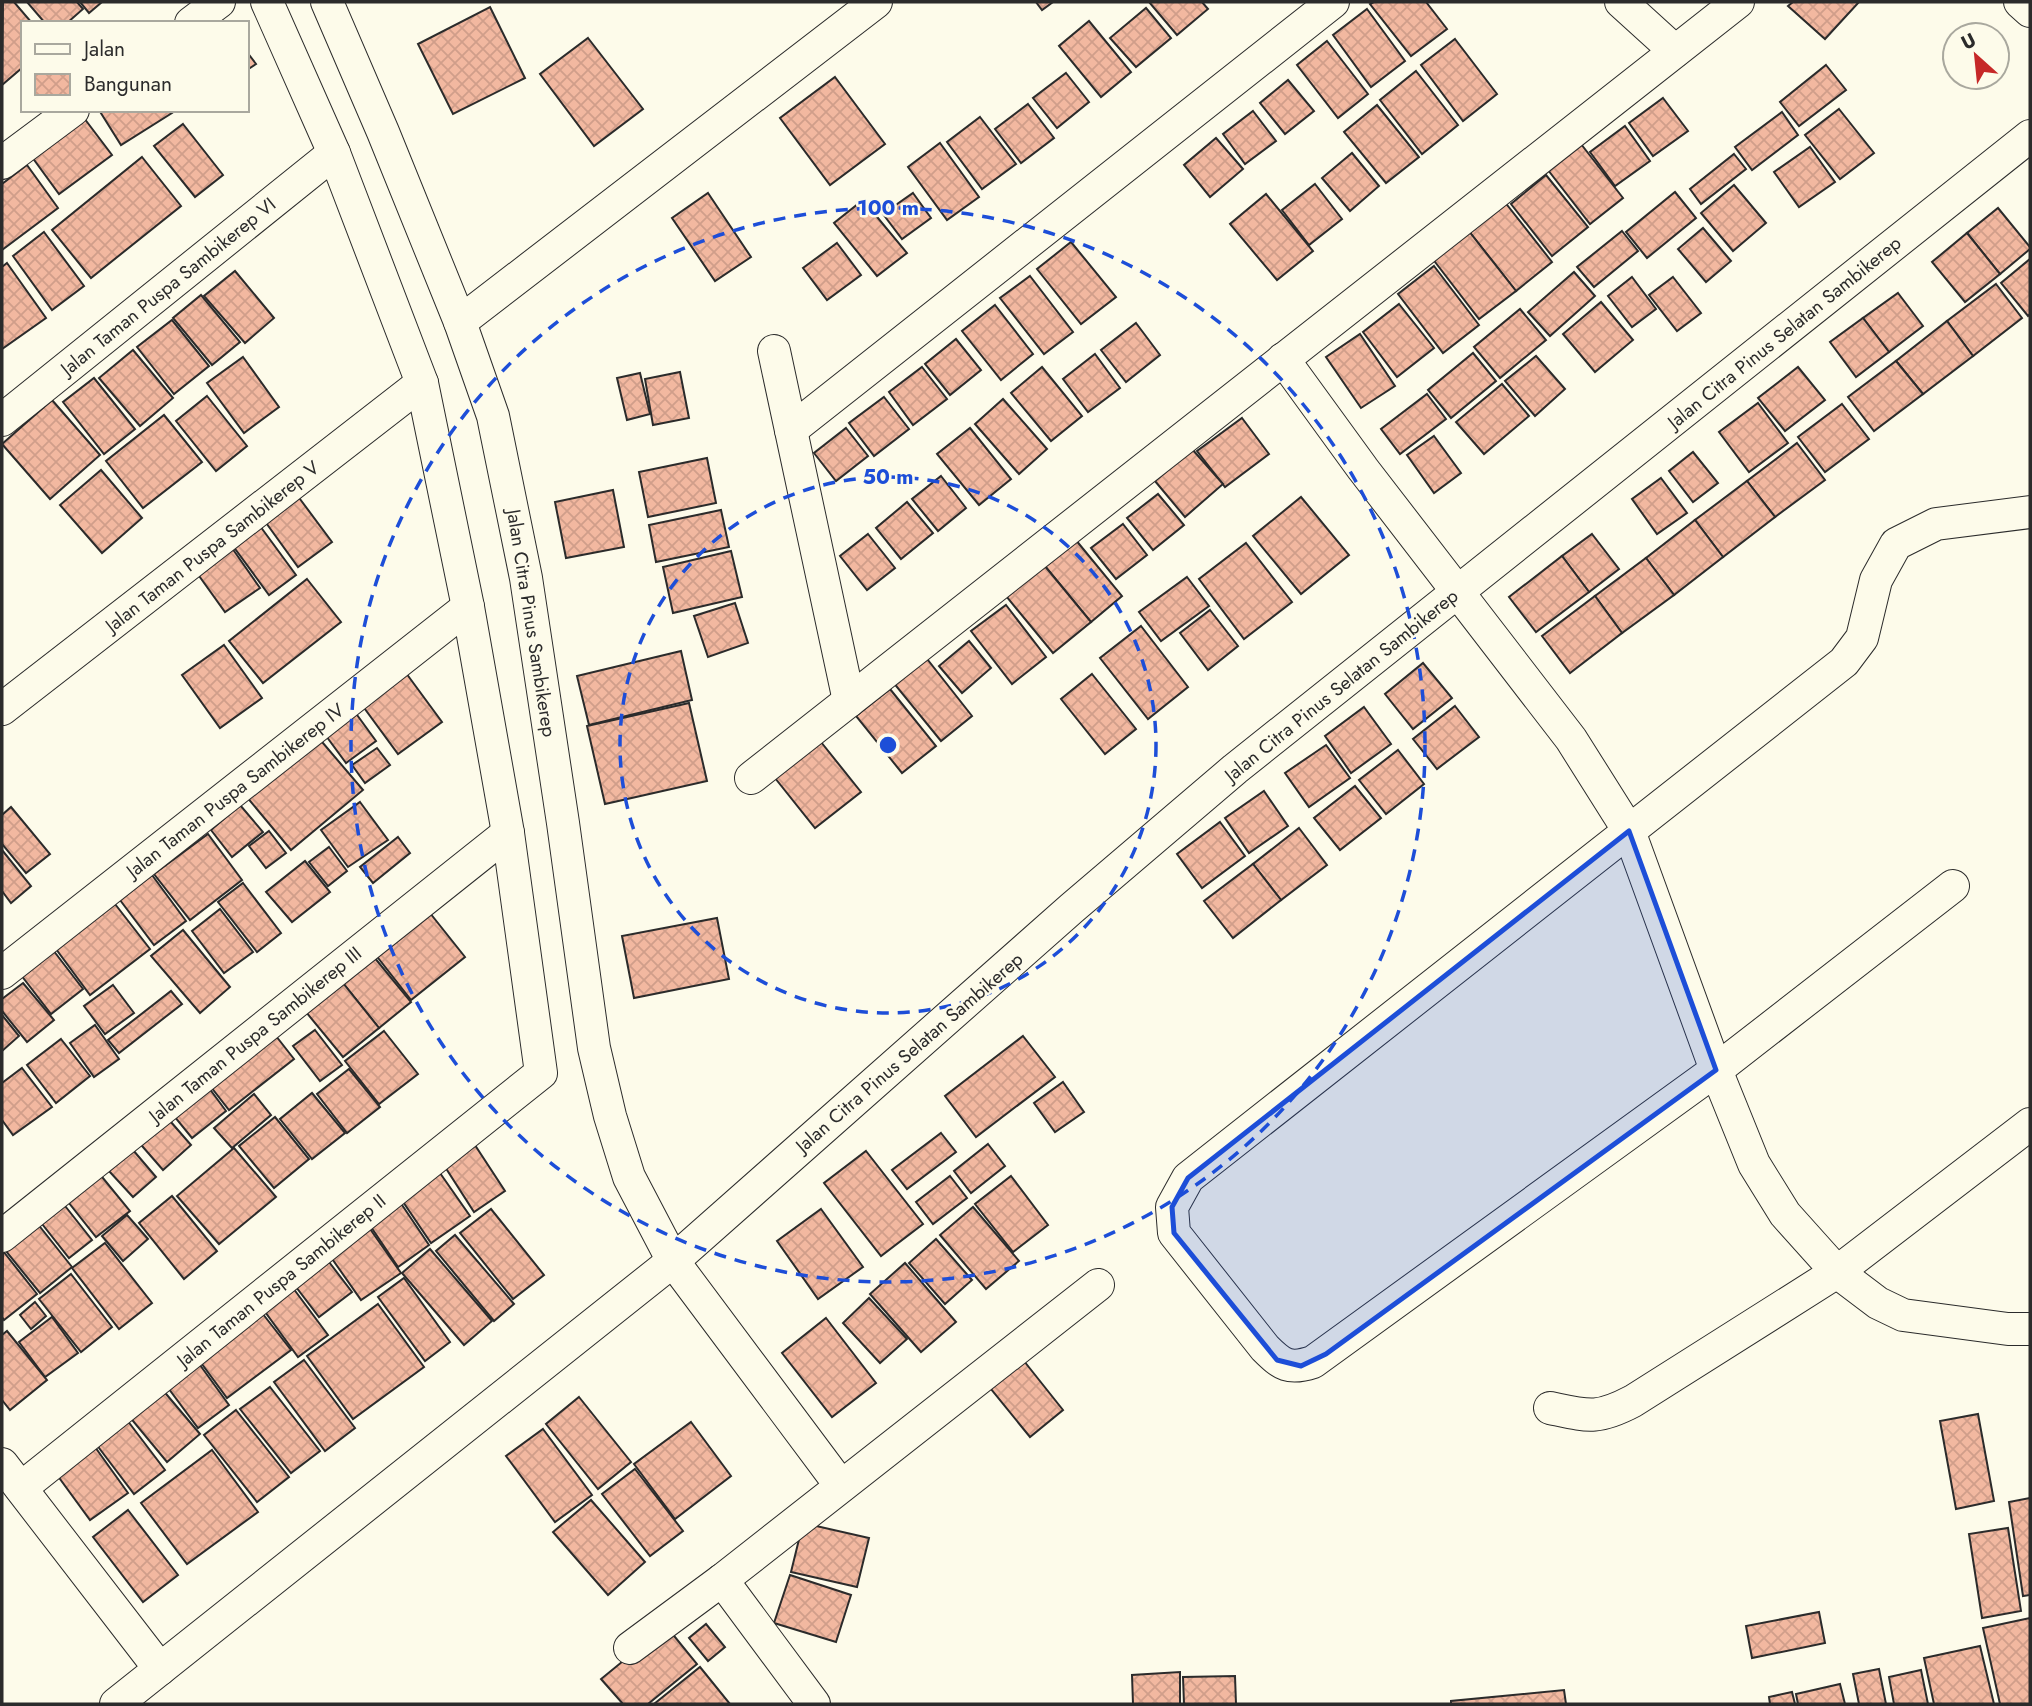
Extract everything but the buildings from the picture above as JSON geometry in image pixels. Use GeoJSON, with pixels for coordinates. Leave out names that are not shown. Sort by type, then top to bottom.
{"type":"FeatureCollection","features":[{"type":"Feature","properties":{"kind":"street"},"geometry":{"type":"LineString","coordinates":[[194,21],[219,2]]}},
{"type":"Feature","properties":{"kind":"street"},"geometry":{"type":"LineString","coordinates":[[267,2],[334,153],[422,383],[468,607],[508,833]]}},
{"type":"Feature","properties":{"kind":"street","name":"Jalan Citra Pinus Sambikerep"},"geometry":{"type":"LineString","coordinates":[[327,2],[460,322],[493,416],[526,578],[564,823],[594,1048],[610,1116],[629,1177],[673,1261],[841,1486]]}},
{"type":"Feature","properties":{"kind":"street"},"geometry":{"type":"LineString","coordinates":[[460,322],[876,2]]}},
{"type":"Feature","properties":{"kind":"street"},"geometry":{"type":"LineString","coordinates":[[791,430],[1333,2]]}},
{"type":"Feature","properties":{"kind":"street"},"geometry":{"type":"LineString","coordinates":[[1621,2],[1675,51]]}},
{"type":"Feature","properties":{"kind":"street"},"geometry":{"type":"LineString","coordinates":[[751,778],[1738,2]]}},
{"type":"Feature","properties":{"kind":"street"},"geometry":{"type":"LineString","coordinates":[[2020,2],[2030,11]]}},
{"type":"Feature","properties":{"kind":"street"},"geometry":{"type":"LineString","coordinates":[[2,163],[70,112]]}},
{"type":"Feature","properties":{"kind":"street","name":"Jalan Citra Pinus Selatan Sambikerep"},"geometry":{"type":"LineString","coordinates":[[116,1704],[673,1261],[1061,917],[1225,778],[2030,136]]}},
{"type":"Feature","properties":{"kind":"street","name":"Jalan Taman Puspa Sambikerep VI"},"geometry":{"type":"LineString","coordinates":[[2,420],[334,153]]}},
{"type":"Feature","properties":{"kind":"street"},"geometry":{"type":"LineString","coordinates":[[774,351],[849,701]]}},
{"type":"Feature","properties":{"kind":"street"},"geometry":{"type":"LineString","coordinates":[[1283,359],[1363,469],[1572,739],[1629,831],[1716,1070],[1754,1164],[1785,1214],[1837,1272],[1878,1303],[1903,1315],[2008,1329],[2030,1329]]}},
{"type":"Feature","properties":{"kind":"street","name":"Jalan Taman Puspa Sambikerep V"},"geometry":{"type":"LineString","coordinates":[[2,709],[422,383]]}},
{"type":"Feature","properties":{"kind":"street"},"geometry":{"type":"LineString","coordinates":[[1953,886],[1716,1070],[1326,1354],[1301,1366],[1289,1366],[1277,1360],[1265,1348],[1174,1233],[1172,1208],[1188,1178],[1844,662],[1862,638],[1876,580],[1896,544],[1936,524],[2030,512]]}},
{"type":"Feature","properties":{"kind":"street","name":"Jalan Taman Puspa Sambikerep IV"},"geometry":{"type":"LineString","coordinates":[[2,973],[468,607]]}},
{"type":"Feature","properties":{"kind":"street","name":"Jalan Taman Puspa Sambikerep II"},"geometry":{"type":"LineString","coordinates":[[11,1476],[541,1073],[508,833]]}},
{"type":"Feature","properties":{"kind":"street","name":"Jalan Taman Puspa Sambikerep III"},"geometry":{"type":"LineString","coordinates":[[2,1236],[508,833]]}},
{"type":"Feature","properties":{"kind":"street"},"geometry":{"type":"LineString","coordinates":[[1550,1408],[1589,1416],[1620,1408],[1837,1272],[2030,1124]]}},
{"type":"Feature","properties":{"kind":"street"},"geometry":{"type":"LineString","coordinates":[[630,1648],[722,1580],[1098,1285]]}},
{"type":"Feature","properties":{"kind":"street"},"geometry":{"type":"LineString","coordinates":[[11,1476],[160,1669]]}},
{"type":"Feature","properties":{"kind":"street"},"geometry":{"type":"LineString","coordinates":[[722,1580],[814,1704]]}},
{"type":"Feature","properties":{"kind":"highlighted area"},"geometry":{"type":"Polygon","coordinates":[[[1629,831],[1716,1070],[1326,1354],[1301,1366],[1277,1360],[1174,1233],[1172,1207],[1188,1178],[1629,831]]]}}]}
